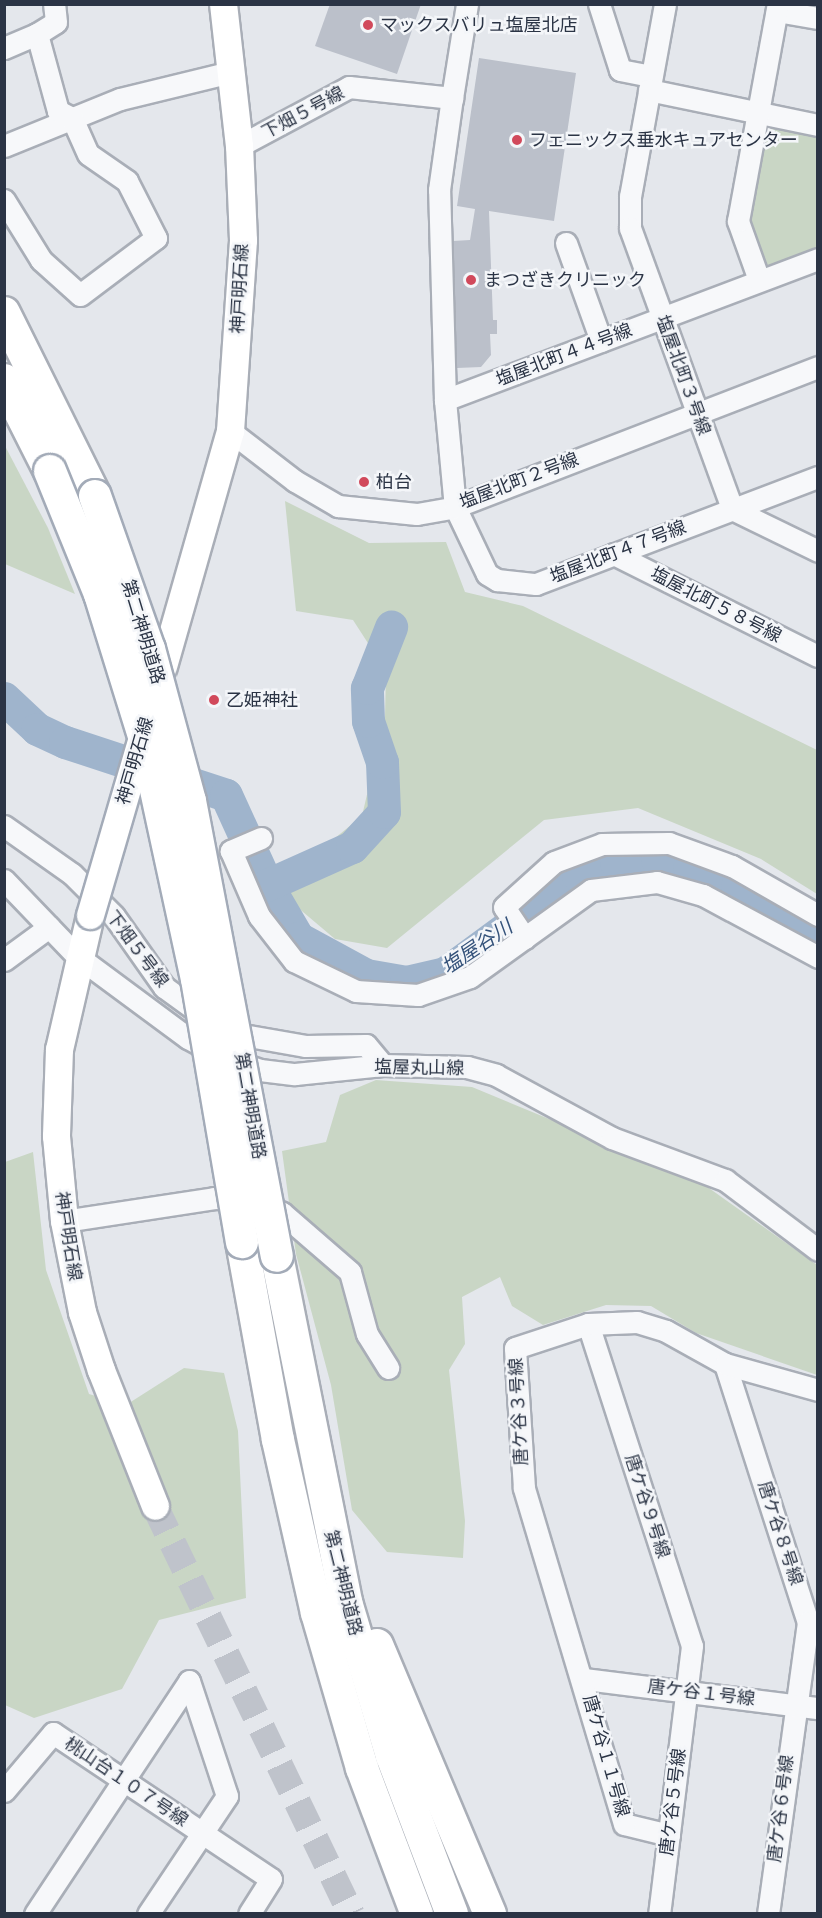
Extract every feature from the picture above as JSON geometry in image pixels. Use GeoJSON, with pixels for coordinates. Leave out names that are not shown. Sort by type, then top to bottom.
{"type":"FeatureCollection","features":[{"type":"Feature","properties":{"kind":"highway","name":"第二神明道路"},"geometry":{"type":"LineString","coordinates":[[4,314],[95,496],[149,649],[190,801],[309,1433],[369,1682],[452,1914]]}},
{"type":"Feature","properties":{"kind":"highway","name":"第二神明道路"},"geometry":{"type":"LineString","coordinates":[[4,380],[50,471],[100,594],[146,739],[195,968],[242,1242],[297,1532],[362,1768],[417,1914]]}},
{"type":"Feature","properties":{"kind":"highway"},"geometry":{"type":"LineString","coordinates":[[309,1433],[378,1650],[489,1914]]}},
{"type":"Feature","properties":{"kind":"highway"},"geometry":{"type":"LineString","coordinates":[[297,1532],[328,1692],[398,1914]]}},
{"type":"Feature","properties":{"kind":"main road","name":"神戸明石線"},"geometry":{"type":"LineString","coordinates":[[155,1506],[100,1370],[80,1300],[64,1221],[57,1091],[63,1026],[77,956],[230,431],[243,240],[239,146],[223,4]]}},
{"type":"Feature","properties":{"kind":"street"},"geometry":{"type":"LineString","coordinates":[[4,48],[37,34],[56,21],[54,4]]}},
{"type":"Feature","properties":{"kind":"street"},"geometry":{"type":"LineString","coordinates":[[455,507],[445,400],[439,190],[467,4]]}},
{"type":"Feature","properties":{"kind":"street"},"geometry":{"type":"LineString","coordinates":[[599,4],[620,70],[650,83],[756,112],[818,124]]}},
{"type":"Feature","properties":{"kind":"street","name":"塩屋北町３号線"},"geometry":{"type":"LineString","coordinates":[[665,4],[630,196],[630,228],[732,509]]}},
{"type":"Feature","properties":{"kind":"street"},"geometry":{"type":"LineString","coordinates":[[759,280],[738,221],[756,112],[777,8],[818,18]]}},
{"type":"Feature","properties":{"kind":"street"},"geometry":{"type":"LineString","coordinates":[[4,200],[40,260],[80,296],[156,238],[127,182],[88,154],[72,118],[58,111],[37,34]]}},
{"type":"Feature","properties":{"kind":"street"},"geometry":{"type":"LineString","coordinates":[[4,146],[120,99],[231,72]]}},
{"type":"Feature","properties":{"kind":"street","name":"下畑５号線"},"geometry":{"type":"LineString","coordinates":[[239,146],[349,87],[452,98]]}},
{"type":"Feature","properties":{"kind":"street"},"geometry":{"type":"LineString","coordinates":[[566,243],[601,341]]}},
{"type":"Feature","properties":{"kind":"street","name":"塩屋北町４４号線"},"geometry":{"type":"LineString","coordinates":[[445,400],[818,259]]}},
{"type":"Feature","properties":{"kind":"street","name":"塩屋北町２号線"},"geometry":{"type":"LineString","coordinates":[[230,431],[295,481],[338,506],[395,515],[455,507],[818,367]]}},
{"type":"Feature","properties":{"kind":"street","name":"塩屋北町４７号線"},"geometry":{"type":"LineString","coordinates":[[455,507],[487,574],[497,580],[536,584],[818,477]]}},
{"type":"Feature","properties":{"kind":"street"},"geometry":{"type":"LineString","coordinates":[[732,509],[818,551]]}},
{"type":"Feature","properties":{"kind":"street","name":"塩屋北町５８号線"},"geometry":{"type":"LineString","coordinates":[[614,554],[818,656]]}},
{"type":"Feature","properties":{"kind":"street","name":"下畑５号線"},"geometry":{"type":"LineString","coordinates":[[4,826],[72,874],[114,916],[164,987],[226,1032],[305,1046],[366,1045],[383,1065]]}},
{"type":"Feature","properties":{"kind":"street"},"geometry":{"type":"LineString","coordinates":[[261,838],[231,851],[259,916],[294,961],[356,991],[418,995],[470,977],[591,890],[657,882],[703,895],[818,957]]}},
{"type":"Feature","properties":{"kind":"street"},"geometry":{"type":"LineString","coordinates":[[525,938],[504,907],[554,861],[602,844],[669,843],[732,866],[818,915]]}},
{"type":"Feature","properties":{"kind":"street","name":"塩屋丸山線"},"geometry":{"type":"LineString","coordinates":[[4,880],[77,956],[189,1038],[234,1061],[295,1074],[383,1065],[467,1067],[496,1075],[612,1138],[725,1180],[818,1250]]}},
{"type":"Feature","properties":{"kind":"street"},"geometry":{"type":"LineString","coordinates":[[4,960],[49,927]]}},
{"type":"Feature","properties":{"kind":"street"},"geometry":{"type":"LineString","coordinates":[[64,1221],[214,1198],[250,1199],[282,1213],[350,1272],[367,1334],[388,1368]]}},
{"type":"Feature","properties":{"kind":"street","name":"唐ケ谷３号線"},"geometry":{"type":"LineString","coordinates":[[584,1679],[524,1488],[515,1348],[588,1324],[636,1322],[666,1331],[725,1364],[818,1389]]}},
{"type":"Feature","properties":{"kind":"street","name":"唐ケ谷９号線"},"geometry":{"type":"LineString","coordinates":[[588,1324],[692,1646],[687,1690]]}},
{"type":"Feature","properties":{"kind":"street","name":"唐ケ谷８号線"},"geometry":{"type":"LineString","coordinates":[[725,1364],[808,1622],[794,1705]]}},
{"type":"Feature","properties":{"kind":"street","name":"唐ケ谷１号線"},"geometry":{"type":"LineString","coordinates":[[584,1679],[818,1708]]}},
{"type":"Feature","properties":{"kind":"street","name":"唐ケ谷１１号線"},"geometry":{"type":"LineString","coordinates":[[584,1679],[624,1824],[669,1835]]}},
{"type":"Feature","properties":{"kind":"street"},"geometry":{"type":"LineString","coordinates":[[35,1914],[121,1779],[189,1681],[227,1796],[201,1832]]}},
{"type":"Feature","properties":{"kind":"street","name":"唐ケ谷５号線"},"geometry":{"type":"LineString","coordinates":[[659,1914],[687,1690]]}},
{"type":"Feature","properties":{"kind":"street","name":"唐ケ谷６号線"},"geometry":{"type":"LineString","coordinates":[[768,1914],[794,1705]]}},
{"type":"Feature","properties":{"kind":"street","name":"桃山台１０７号線"},"geometry":{"type":"LineString","coordinates":[[7,1781],[53,1733],[271,1879],[249,1914]]}},
{"type":"Feature","properties":{"kind":"street","name":"桃山台１０７号線"},"geometry":{"type":"LineString","coordinates":[[148,1914],[201,1832]]}},
{"type":"Feature","properties":{"kind":"green space"},"geometry":{"type":"Polygon","coordinates":[[[772,123],[817,133],[817,250],[770,267],[760,263],[748,220],[762,127],[772,123]]]}},
{"type":"Feature","properties":{"kind":"green space"},"geometry":{"type":"Polygon","coordinates":[[[4,444],[48,528],[75,594],[5,564],[4,444]]]}},
{"type":"Feature","properties":{"kind":"green space"},"geometry":{"type":"Polygon","coordinates":[[[285,501],[369,543],[446,542],[465,592],[523,606],[817,750],[817,894],[761,859],[638,808],[544,820],[387,948],[335,939],[290,901],[278,868],[324,847],[362,816],[385,717],[386,671],[353,620],[296,611],[285,501]]]}},
{"type":"Feature","properties":{"kind":"green space"},"geometry":{"type":"Polygon","coordinates":[[[376,1080],[472,1087],[699,1181],[817,1265],[817,1375],[696,1333],[651,1306],[606,1305],[543,1325],[512,1306],[500,1277],[462,1297],[465,1344],[449,1370],[465,1521],[463,1558],[387,1552],[352,1510],[331,1385],[296,1254],[282,1151],[326,1142],[340,1095],[376,1080]]]}},
{"type":"Feature","properties":{"kind":"green space"},"geometry":{"type":"Polygon","coordinates":[[[33,1152],[46,1270],[89,1394],[126,1405],[184,1368],[224,1373],[238,1431],[246,1598],[159,1620],[122,1689],[34,1718],[5,1705],[5,1162],[33,1152]]]}},
{"type":"Feature","properties":{"kind":"building","name":"マックスバリュ塩屋北店"},"geometry":{"type":"Polygon","coordinates":[[[330,4],[421,4],[397,74],[315,46],[330,4]]]}},
{"type":"Feature","properties":{"kind":"building","name":"フェニックス垂水キュアセンター"},"geometry":{"type":"Polygon","coordinates":[[[479,58],[576,73],[554,221],[489,211],[493,320],[497,320],[497,334],[490,334],[491,355],[481,367],[457,368],[453,241],[470,240],[475,209],[457,206],[479,58]]]}},
{"type":"Feature","properties":{"kind":"waterway"},"geometry":{"type":"LineString","coordinates":[[267,885],[352,847],[384,812],[382,762],[368,721],[367,688],[391,627]]}},
{"type":"Feature","properties":{"kind":"waterway","name":"塩屋谷川"},"geometry":{"type":"LineString","coordinates":[[4,698],[37,729],[65,742],[226,795],[267,885],[298,938],[366,975],[406,982],[445,973],[578,875],[616,862],[657,859],[689,866],[737,887],[818,941]]}},
{"type":"Feature","properties":{"kind":"tunnel"},"geometry":{"type":"LineString","coordinates":[[155,1506],[351,1914]]}},
{"type":"Feature","properties":{"kind":"place","name":"マックスバリュ塩屋北店"},"geometry":{"type":"Point","coordinates":[368,25]}},
{"type":"Feature","properties":{"kind":"place","name":"フェニックス垂水キュアセンター"},"geometry":{"type":"Point","coordinates":[517,140]}},
{"type":"Feature","properties":{"kind":"place","name":"まつざきクリニック"},"geometry":{"type":"Point","coordinates":[471,280]}},
{"type":"Feature","properties":{"kind":"place","name":"柏台"},"geometry":{"type":"Point","coordinates":[364,482]}},
{"type":"Feature","properties":{"kind":"place","name":"乙姫神社"},"geometry":{"type":"Point","coordinates":[214,700]}}]}
